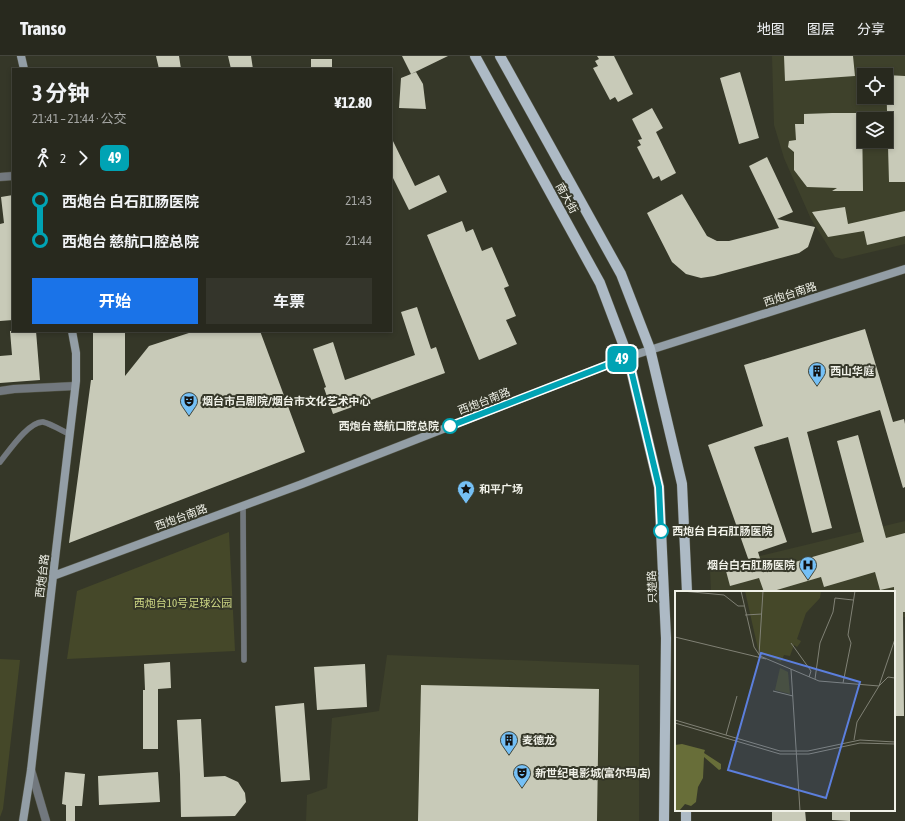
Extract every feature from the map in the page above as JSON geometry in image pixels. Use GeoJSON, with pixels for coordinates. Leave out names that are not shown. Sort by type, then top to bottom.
{"type":"FeatureCollection","features":[{"type":"Feature","properties":{"kind":"main road","name":"南大街"},"geometry":{"type":"LineString","coordinates":[[475,56],[600,283],[628,357]]}},
{"type":"Feature","properties":{"kind":"main road","name":"南大街"},"geometry":{"type":"LineString","coordinates":[[500,56],[621,274],[650,349]]}},
{"type":"Feature","properties":{"kind":"main road"},"geometry":{"type":"LineString","coordinates":[[650,349],[682,484],[687,591]]}},
{"type":"Feature","properties":{"kind":"main road","name":"只楚路"},"geometry":{"type":"LineString","coordinates":[[628,357],[659,487],[666,638],[664,821]]}},
{"type":"Feature","properties":{"kind":"street"},"geometry":{"type":"LineString","coordinates":[[21,56],[24,68]]}},
{"type":"Feature","properties":{"kind":"street"},"geometry":{"type":"LineString","coordinates":[[0,177],[12,176]]}},
{"type":"Feature","properties":{"kind":"street","name":"西炮台南路"},"geometry":{"type":"LineString","coordinates":[[52,576],[302,484],[650,349],[905,269]]}},
{"type":"Feature","properties":{"kind":"street","name":"西炮台路"},"geometry":{"type":"LineString","coordinates":[[46,821],[31,770],[52,576],[75,386],[76,353],[72,332]]}},
{"type":"Feature","properties":{"kind":"street"},"geometry":{"type":"LineString","coordinates":[[0,391],[75,386]]}},
{"type":"Feature","properties":{"kind":"street"},"geometry":{"type":"LineString","coordinates":[[23,821],[31,770]]}},
{"type":"Feature","properties":{"kind":"lane"},"geometry":{"type":"LineString","coordinates":[[0,462],[26,430],[36,423],[44,422],[69,434]]}},
{"type":"Feature","properties":{"kind":"lane"},"geometry":{"type":"LineString","coordinates":[[242,506],[244,660]]}},
{"type":"Feature","properties":{"kind":"shaded area"},"geometry":{"type":"Polygon","coordinates":[[[772,56],[905,56],[905,244],[842,259],[835,257],[811,219],[784,158],[774,125],[772,56]]]}},
{"type":"Feature","properties":{"kind":"shaded area","name":"烟台白石肛肠医院"},"geometry":{"type":"Polygon","coordinates":[[[905,521],[905,617],[895,617],[895,591],[711,591],[710,568],[905,521]]]}},
{"type":"Feature","properties":{"kind":"shaded area","name":"麦德龙"},"geometry":{"type":"Polygon","coordinates":[[[387,655],[639,665],[639,821],[306,821],[307,795],[327,788],[332,718],[379,711],[387,655]]]}},
{"type":"Feature","properties":{"kind":"green space","name":"西炮台10号足球公园"},"geometry":{"type":"Polygon","coordinates":[[[229,532],[235,651],[67,659],[77,591],[229,532]]]}},
{"type":"Feature","properties":{"kind":"green space"},"geometry":{"type":"Polygon","coordinates":[[[0,659],[20,660],[3,809],[0,817],[0,659]]]}},
{"type":"Feature","properties":{"kind":"building"},"geometry":{"type":"Polygon","coordinates":[[[156,56],[179,56],[181,68],[159,68],[156,56]]]}},
{"type":"Feature","properties":{"kind":"building"},"geometry":{"type":"Polygon","coordinates":[[[228,56],[251,56],[253,68],[231,68],[228,56]]]}},
{"type":"Feature","properties":{"kind":"building"},"geometry":{"type":"Polygon","coordinates":[[[402,56],[448,56],[411,74],[402,56]]]}},
{"type":"Feature","properties":{"kind":"building"},"geometry":{"type":"Polygon","coordinates":[[[597,56],[614,56],[633,94],[618,102],[615,97],[610,100],[593,68],[598,66],[595,61],[599,59],[597,56]]]}},
{"type":"Feature","properties":{"kind":"building"},"geometry":{"type":"Polygon","coordinates":[[[784,56],[853,56],[855,76],[785,81],[784,56]]]}},
{"type":"Feature","properties":{"kind":"building"},"geometry":{"type":"Polygon","coordinates":[[[311,59],[332,59],[332,68],[311,68],[311,59]]]}},
{"type":"Feature","properties":{"kind":"building"},"geometry":{"type":"Polygon","coordinates":[[[416,72],[423,84],[426,109],[399,108],[401,78],[416,72]]]}},
{"type":"Feature","properties":{"kind":"building"},"geometry":{"type":"Polygon","coordinates":[[[740,72],[759,138],[739,144],[720,78],[740,72]]]}},
{"type":"Feature","properties":{"kind":"building"},"geometry":{"type":"Polygon","coordinates":[[[893,75],[905,76],[905,182],[889,182],[888,148],[893,148],[893,112],[887,112],[887,104],[893,104],[893,75]]]}},
{"type":"Feature","properties":{"kind":"building"},"geometry":{"type":"Polygon","coordinates":[[[652,108],[663,128],[656,132],[676,173],[661,181],[659,176],[653,179],[637,147],[641,145],[638,140],[642,139],[632,119],[652,108]]]}},
{"type":"Feature","properties":{"kind":"building"},"geometry":{"type":"Polygon","coordinates":[[[857,113],[857,148],[862,148],[863,191],[832,191],[837,188],[807,187],[794,170],[794,152],[788,147],[789,141],[796,140],[795,124],[804,124],[804,114],[857,113]]]}},
{"type":"Feature","properties":{"kind":"building"},"geometry":{"type":"Polygon","coordinates":[[[392,139],[415,186],[439,175],[447,192],[409,210],[392,176],[392,139]]]}},
{"type":"Feature","properties":{"kind":"building"},"geometry":{"type":"Polygon","coordinates":[[[767,157],[793,212],[777,219],[815,227],[808,247],[799,253],[714,276],[701,278],[686,274],[672,262],[647,213],[682,194],[707,236],[717,241],[729,241],[779,228],[749,166],[767,157]]]}},
{"type":"Feature","properties":{"kind":"building"},"geometry":{"type":"Polygon","coordinates":[[[12,195],[12,320],[0,321],[0,224],[4,223],[1,197],[12,195]]]}},
{"type":"Feature","properties":{"kind":"building"},"geometry":{"type":"Polygon","coordinates":[[[845,207],[848,224],[905,211],[905,236],[867,245],[864,231],[828,237],[812,212],[845,207]]]}},
{"type":"Feature","properties":{"kind":"building"},"geometry":{"type":"Polygon","coordinates":[[[462,221],[466,232],[473,229],[482,251],[492,247],[509,286],[504,288],[516,316],[506,320],[517,344],[479,360],[427,235],[462,221]]]}},
{"type":"Feature","properties":{"kind":"building"},"geometry":{"type":"Polygon","coordinates":[[[417,307],[431,349],[436,347],[445,373],[333,414],[324,388],[326,387],[313,349],[333,342],[345,380],[415,355],[401,312],[417,307]]]}},
{"type":"Feature","properties":{"kind":"building"},"geometry":{"type":"Polygon","coordinates":[[[865,329],[893,422],[904,419],[905,487],[903,488],[880,410],[807,432],[832,528],[812,533],[788,437],[754,447],[787,542],[758,552],[764,571],[864,542],[837,441],[858,435],[886,538],[905,533],[905,612],[903,612],[904,716],[895,716],[895,591],[894,587],[880,590],[875,572],[824,587],[821,577],[773,591],[764,591],[759,578],[730,586],[726,571],[750,564],[708,445],[763,426],[744,365],[865,329]]]}},
{"type":"Feature","properties":{"kind":"building"},"geometry":{"type":"Polygon","coordinates":[[[10,331],[36,332],[40,380],[0,383],[0,356],[12,355],[10,331]]]}},
{"type":"Feature","properties":{"kind":"building","name":"烟台市吕剧院/烟台市文化艺术中心"},"geometry":{"type":"Polygon","coordinates":[[[93,332],[125,332],[125,376],[149,346],[192,332],[260,332],[305,452],[69,543],[91,380],[93,380],[93,332]]]}},
{"type":"Feature","properties":{"kind":"building"},"geometry":{"type":"Polygon","coordinates":[[[170,662],[171,688],[158,689],[158,749],[143,749],[143,690],[145,690],[144,664],[170,662]]]}},
{"type":"Feature","properties":{"kind":"building"},"geometry":{"type":"Polygon","coordinates":[[[365,664],[367,707],[317,710],[314,667],[365,664]]]}},
{"type":"Feature","properties":{"kind":"building","name":"麦德龙"},"geometry":{"type":"Polygon","coordinates":[[[421,685],[599,689],[597,821],[418,821],[421,685]]]}},
{"type":"Feature","properties":{"kind":"building"},"geometry":{"type":"Polygon","coordinates":[[[304,703],[310,780],[281,782],[275,706],[304,703]]]}},
{"type":"Feature","properties":{"kind":"building"},"geometry":{"type":"Polygon","coordinates":[[[201,719],[204,777],[225,776],[238,782],[245,793],[246,802],[235,816],[181,817],[177,720],[201,719]]]}},
{"type":"Feature","properties":{"kind":"building"},"geometry":{"type":"Polygon","coordinates":[[[65,772],[85,774],[82,806],[75,806],[75,821],[66,821],[66,805],[62,804],[65,772]]]}},
{"type":"Feature","properties":{"kind":"building"},"geometry":{"type":"Polygon","coordinates":[[[158,772],[160,802],[99,805],[98,776],[158,772]]]}},
{"type":"Feature","properties":{"kind":"building"},"geometry":{"type":"Polygon","coordinates":[[[772,811],[805,811],[806,821],[772,821],[772,811]]]}},
{"type":"Feature","properties":{"kind":"building"},"geometry":{"type":"Polygon","coordinates":[[[832,811],[850,811],[850,821],[832,820],[832,811]]]}},
{"type":"Feature","properties":{"kind":"bus line","name":"49"},"geometry":{"type":"LineString","coordinates":[[450,426],[628,357],[659,487],[661,531]]}},
{"type":"Feature","properties":{"kind":"place","name":"西山华庭"},"geometry":{"type":"Point","coordinates":[817,386]}},
{"type":"Feature","properties":{"kind":"place","name":"烟台市吕剧院/烟台市文化艺术中心"},"geometry":{"type":"Point","coordinates":[189,416]}},
{"type":"Feature","properties":{"kind":"place","name":"西炮台 慈航口腔总院"},"geometry":{"type":"Point","coordinates":[450,426]}},
{"type":"Feature","properties":{"kind":"place","name":"和平广场"},"geometry":{"type":"Point","coordinates":[466,504]}},
{"type":"Feature","properties":{"kind":"place","name":"西炮台 白石肛肠医院"},"geometry":{"type":"Point","coordinates":[661,531]}},
{"type":"Feature","properties":{"kind":"place","name":"烟台白石肛肠医院"},"geometry":{"type":"Point","coordinates":[808,580]}},
{"type":"Feature","properties":{"kind":"place","name":"麦德龙"},"geometry":{"type":"Point","coordinates":[509,755]}},
{"type":"Feature","properties":{"kind":"place","name":"新世纪电影城(富尔玛店)"},"geometry":{"type":"Point","coordinates":[522,788]}}]}
